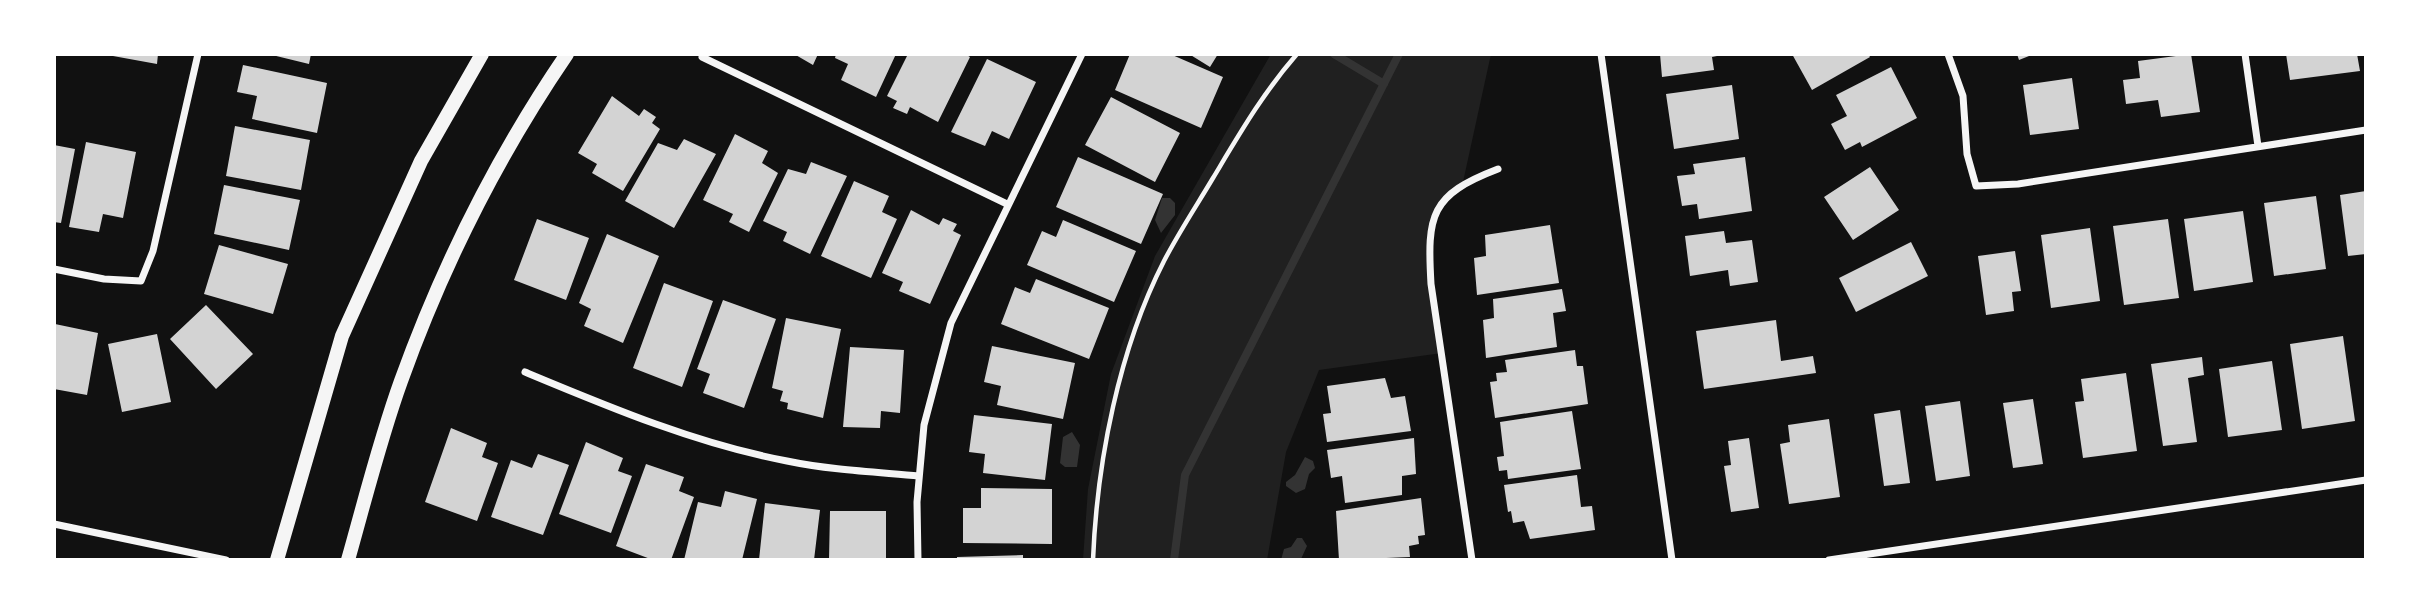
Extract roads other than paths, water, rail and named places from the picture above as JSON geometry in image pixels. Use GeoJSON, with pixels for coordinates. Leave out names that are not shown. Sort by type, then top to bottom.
{"type":"FeatureCollection","features":[{"type":"Feature","properties":{"kind":"main road"},"geometry":{"type":"LineString","coordinates":[[277,560],[342,336],[421,161],[482,54]]}},
{"type":"Feature","properties":{"kind":"main road"},"geometry":{"type":"LineString","coordinates":[[348,560],[401,383],[445,269],[514,140],[567,54]]}},
{"type":"Feature","properties":{"kind":"street"},"geometry":{"type":"LineString","coordinates":[[54,269],[104,279],[141,281],[153,251],[198,54]]}},
{"type":"Feature","properties":{"kind":"street"},"geometry":{"type":"LineString","coordinates":[[918,560],[919,477],[924,425],[951,323],[1082,54]]}},
{"type":"Feature","properties":{"kind":"street"},"geometry":{"type":"LineString","coordinates":[[1601,54],[1672,560]]}},
{"type":"Feature","properties":{"kind":"street"},"geometry":{"type":"LineString","coordinates":[[1948,54],[1963,96],[1967,154],[1976,186],[2018,184],[2366,130]]}},
{"type":"Feature","properties":{"kind":"street"},"geometry":{"type":"LineString","coordinates":[[2245,54],[2258,146]]}},
{"type":"Feature","properties":{"kind":"street"},"geometry":{"type":"LineString","coordinates":[[702,57],[1007,204]]}},
{"type":"Feature","properties":{"kind":"street"},"geometry":{"type":"LineString","coordinates":[[1472,560],[1431,284],[1429,246],[1434,209],[1463,182],[1498,169]]}},
{"type":"Feature","properties":{"kind":"street"},"geometry":{"type":"LineString","coordinates":[[525,372],[580,395],[732,447],[803,464],[919,477]]}},
{"type":"Feature","properties":{"kind":"street"},"geometry":{"type":"LineString","coordinates":[[1829,560],[2366,480]]}},
{"type":"Feature","properties":{"kind":"street"},"geometry":{"type":"LineString","coordinates":[[54,524],[226,560]]}},
{"type":"Feature","properties":{"kind":"waterway"},"geometry":{"type":"LineString","coordinates":[[1334,54],[1384,84]]}},
{"type":"Feature","properties":{"kind":"waterway"},"geometry":{"type":"LineString","coordinates":[[1174,560],[1185,475],[1399,54]]}}]}
